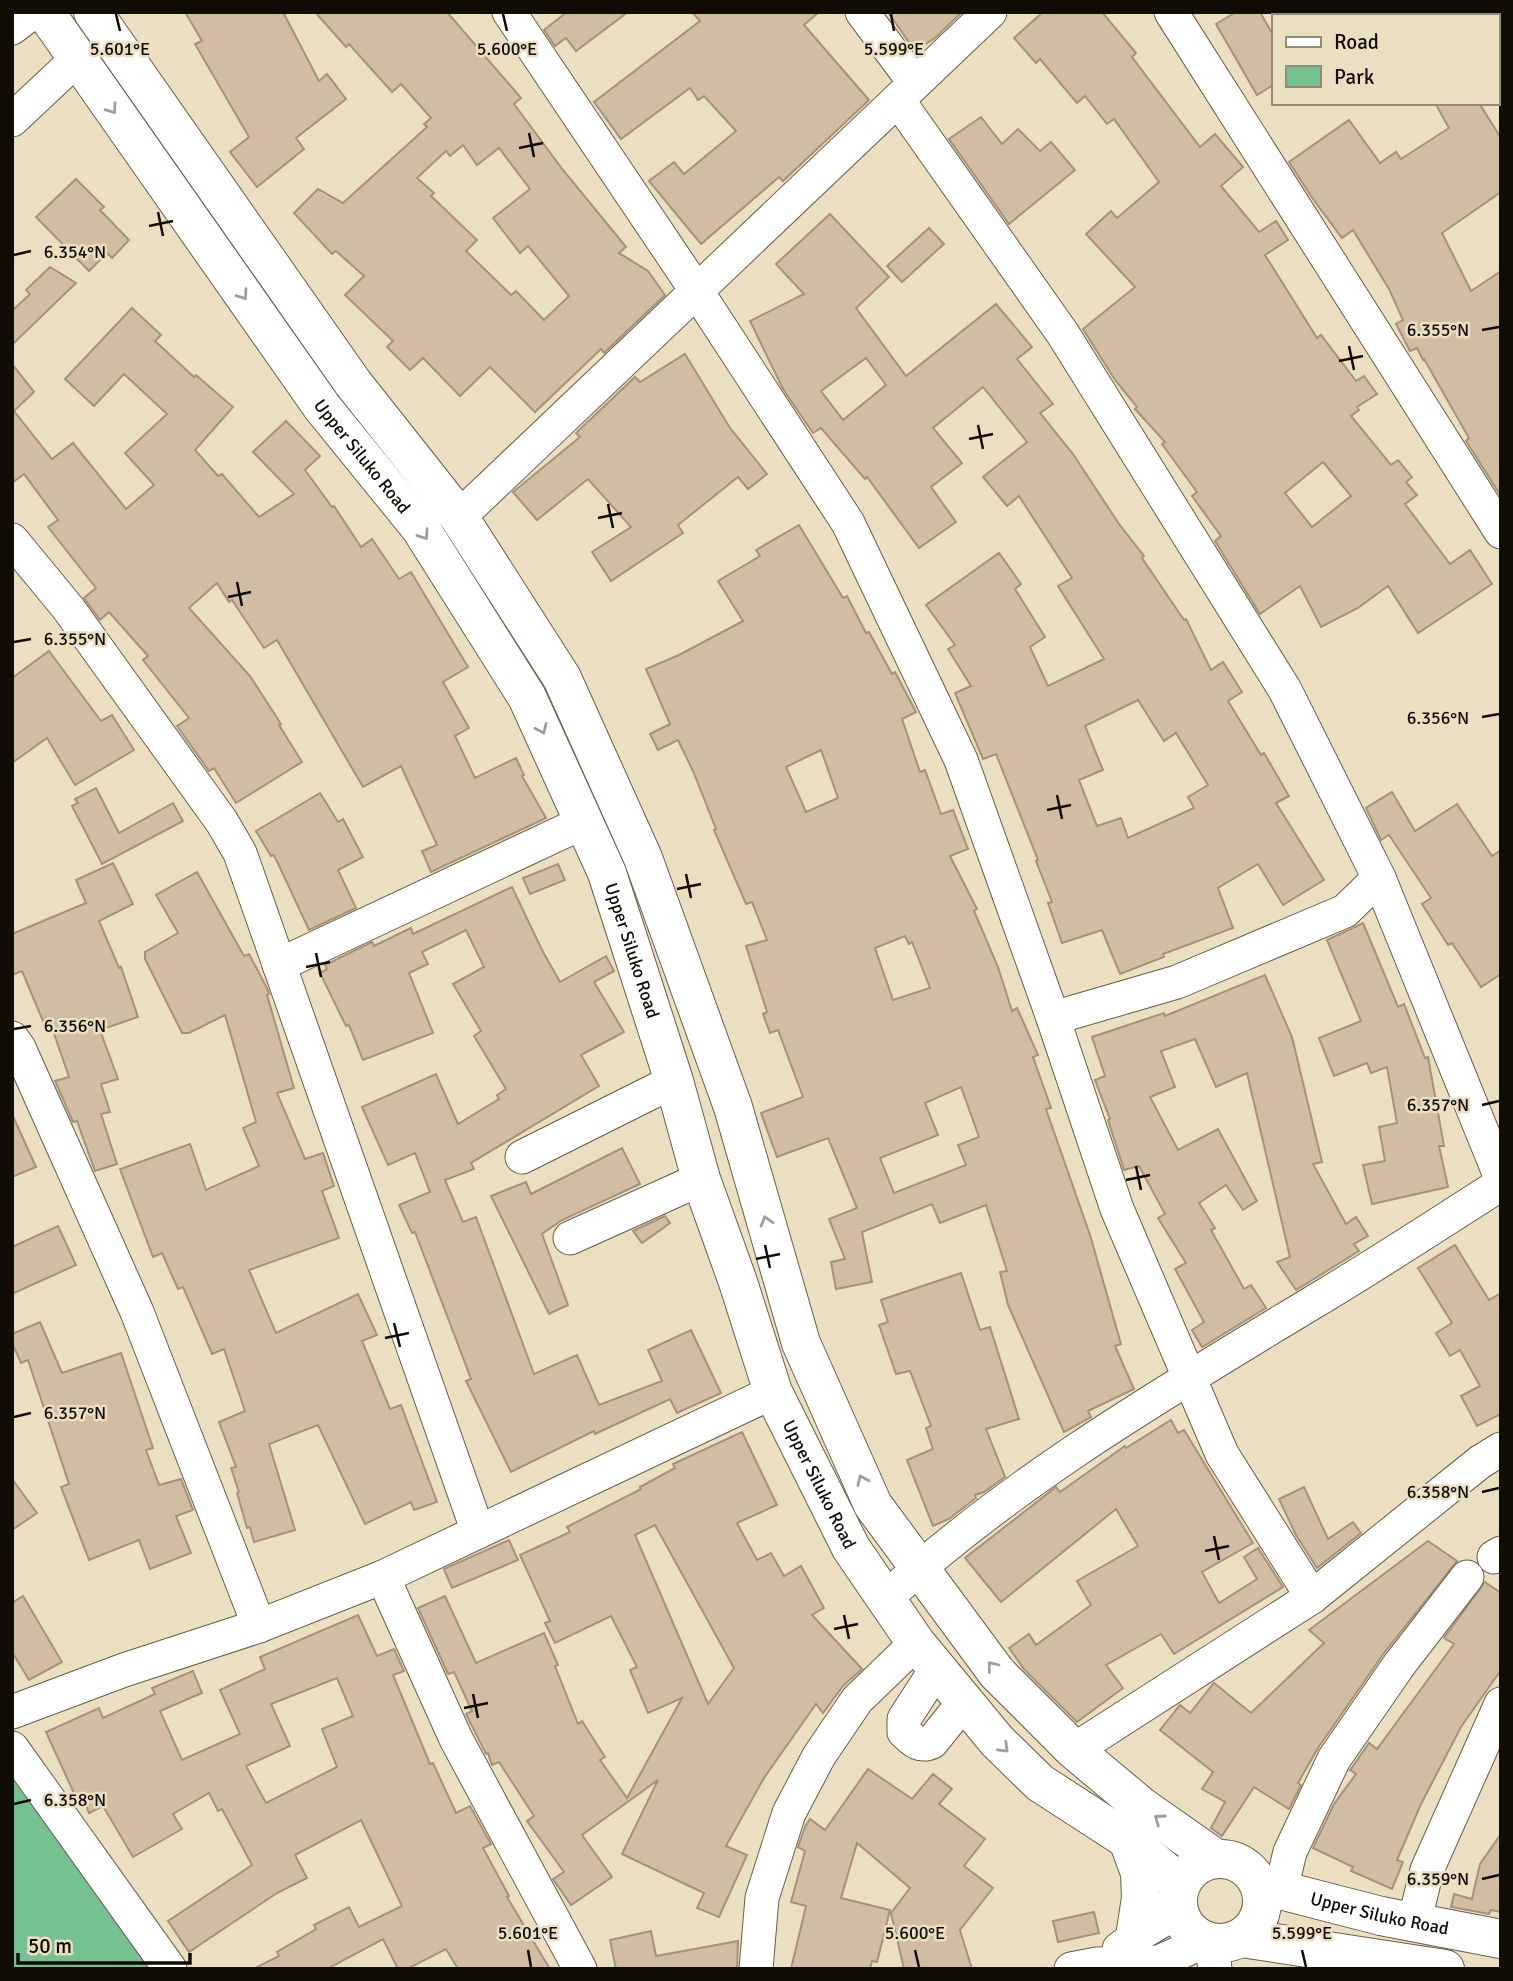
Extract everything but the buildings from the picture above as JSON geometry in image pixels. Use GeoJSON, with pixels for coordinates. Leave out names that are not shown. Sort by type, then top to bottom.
{"type":"FeatureCollection","features":[{"type":"Feature","properties":{"kind":"main road","name":"Upper Siluko Road"},"geometry":{"type":"LineString","coordinates":[[45,12],[322,407],[421,529],[527,697],[607,873],[674,1081],[701,1179],[773,1392],[851,1548],[927,1656],[996,1741],[1040,1783],[1128,1840],[1180,1898]]}},
{"type":"Feature","properties":{"kind":"main road"},"geometry":{"type":"LineString","coordinates":[[93,12],[353,383],[459,517],[562,678],[643,858],[733,1107],[801,1343],[873,1505],[997,1673],[1074,1750],[1141,1806],[1215,1858],[1234,1860],[1271,1887],[1262,1915],[1218,1948]]}},
{"type":"Feature","properties":{"kind":"main road"},"geometry":{"type":"LineString","coordinates":[[1128,1840],[1140,1873],[1141,1898],[1135,1937]]}},
{"type":"Feature","properties":{"kind":"main road"},"geometry":{"type":"LineString","coordinates":[[1215,1858],[1194,1867],[1180,1898],[1188,1930],[1218,1948],[1428,1967]]}},
{"type":"Feature","properties":{"kind":"main road","name":"Upper Siluko Road"},"geometry":{"type":"LineString","coordinates":[[1271,1887],[1414,1923],[1501,1939]]}},
{"type":"Feature","properties":{"kind":"street"},"geometry":{"type":"LineString","coordinates":[[12,28],[33,12]]}},
{"type":"Feature","properties":{"kind":"street"},"geometry":{"type":"LineString","coordinates":[[509,12],[696,290],[848,523],[961,760],[1053,1018],[1116,1209],[1222,1454],[1312,1597]]}},
{"type":"Feature","properties":{"kind":"street"},"geometry":{"type":"LineString","coordinates":[[862,12],[906,91],[1063,334],[1285,690],[1379,878],[1501,1178]]}},
{"type":"Feature","properties":{"kind":"street"},"geometry":{"type":"LineString","coordinates":[[459,517],[990,12]]}},
{"type":"Feature","properties":{"kind":"street"},"geometry":{"type":"LineString","coordinates":[[1171,12],[1501,532]]}},
{"type":"Feature","properties":{"kind":"street"},"geometry":{"type":"LineString","coordinates":[[12,120],[77,59]]}},
{"type":"Feature","properties":{"kind":"street"},"geometry":{"type":"LineString","coordinates":[[12,540],[68,608],[222,822],[240,853],[478,1532]]}},
{"type":"Feature","properties":{"kind":"street"},"geometry":{"type":"LineString","coordinates":[[279,965],[584,822]]}},
{"type":"Feature","properties":{"kind":"street"},"geometry":{"type":"LineString","coordinates":[[1053,1018],[1177,982],[1345,911],[1379,878]]}},
{"type":"Feature","properties":{"kind":"street"},"geometry":{"type":"LineString","coordinates":[[12,1038],[19,1048],[137,1312],[258,1626]]}},
{"type":"Feature","properties":{"kind":"street"},"geometry":{"type":"LineString","coordinates":[[522,1157],[674,1081]]}},
{"type":"Feature","properties":{"kind":"street"},"geometry":{"type":"LineString","coordinates":[[570,1238],[701,1179]]}},
{"type":"Feature","properties":{"kind":"street"},"geometry":{"type":"LineString","coordinates":[[886,1598],[919,1568],[1037,1478],[1189,1377],[1501,1184]]}},
{"type":"Feature","properties":{"kind":"street"},"geometry":{"type":"LineString","coordinates":[[12,1712],[124,1670],[258,1626],[383,1577],[773,1392]]}},
{"type":"Feature","properties":{"kind":"street"},"geometry":{"type":"LineString","coordinates":[[1074,1750],[1312,1597],[1480,1462],[1501,1449]]}},
{"type":"Feature","properties":{"kind":"street"},"geometry":{"type":"LineString","coordinates":[[383,1577],[456,1739],[580,1969]]}},
{"type":"Feature","properties":{"kind":"street"},"geometry":{"type":"LineString","coordinates":[[1271,1887],[1334,1759],[1399,1665],[1467,1577]]}},
{"type":"Feature","properties":{"kind":"street"},"geometry":{"type":"LineString","coordinates":[[927,1656],[904,1719],[904,1732],[919,1744],[932,1742],[964,1702]]}},
{"type":"Feature","properties":{"kind":"street"},"geometry":{"type":"LineString","coordinates":[[756,1969],[762,1898],[789,1813],[820,1756],[857,1700],[927,1656]]}},
{"type":"Feature","properties":{"kind":"street"},"geometry":{"type":"LineString","coordinates":[[1414,1923],[1427,1870],[1501,1704]]}},
{"type":"Feature","properties":{"kind":"street"},"geometry":{"type":"LineString","coordinates":[[12,1748],[170,1969]]}},
{"type":"Feature","properties":{"kind":"street"},"geometry":{"type":"LineString","coordinates":[[1084,1967],[1135,1937],[1180,1898]]}},
{"type":"Feature","properties":{"kind":"street"},"geometry":{"type":"LineString","coordinates":[[1084,1967],[1159,1962],[1218,1948]]}},
{"type":"Feature","properties":{"kind":"green space"},"geometry":{"type":"Polygon","coordinates":[[[12,1768],[156,1969],[12,1969],[12,1768]]]}}]}
